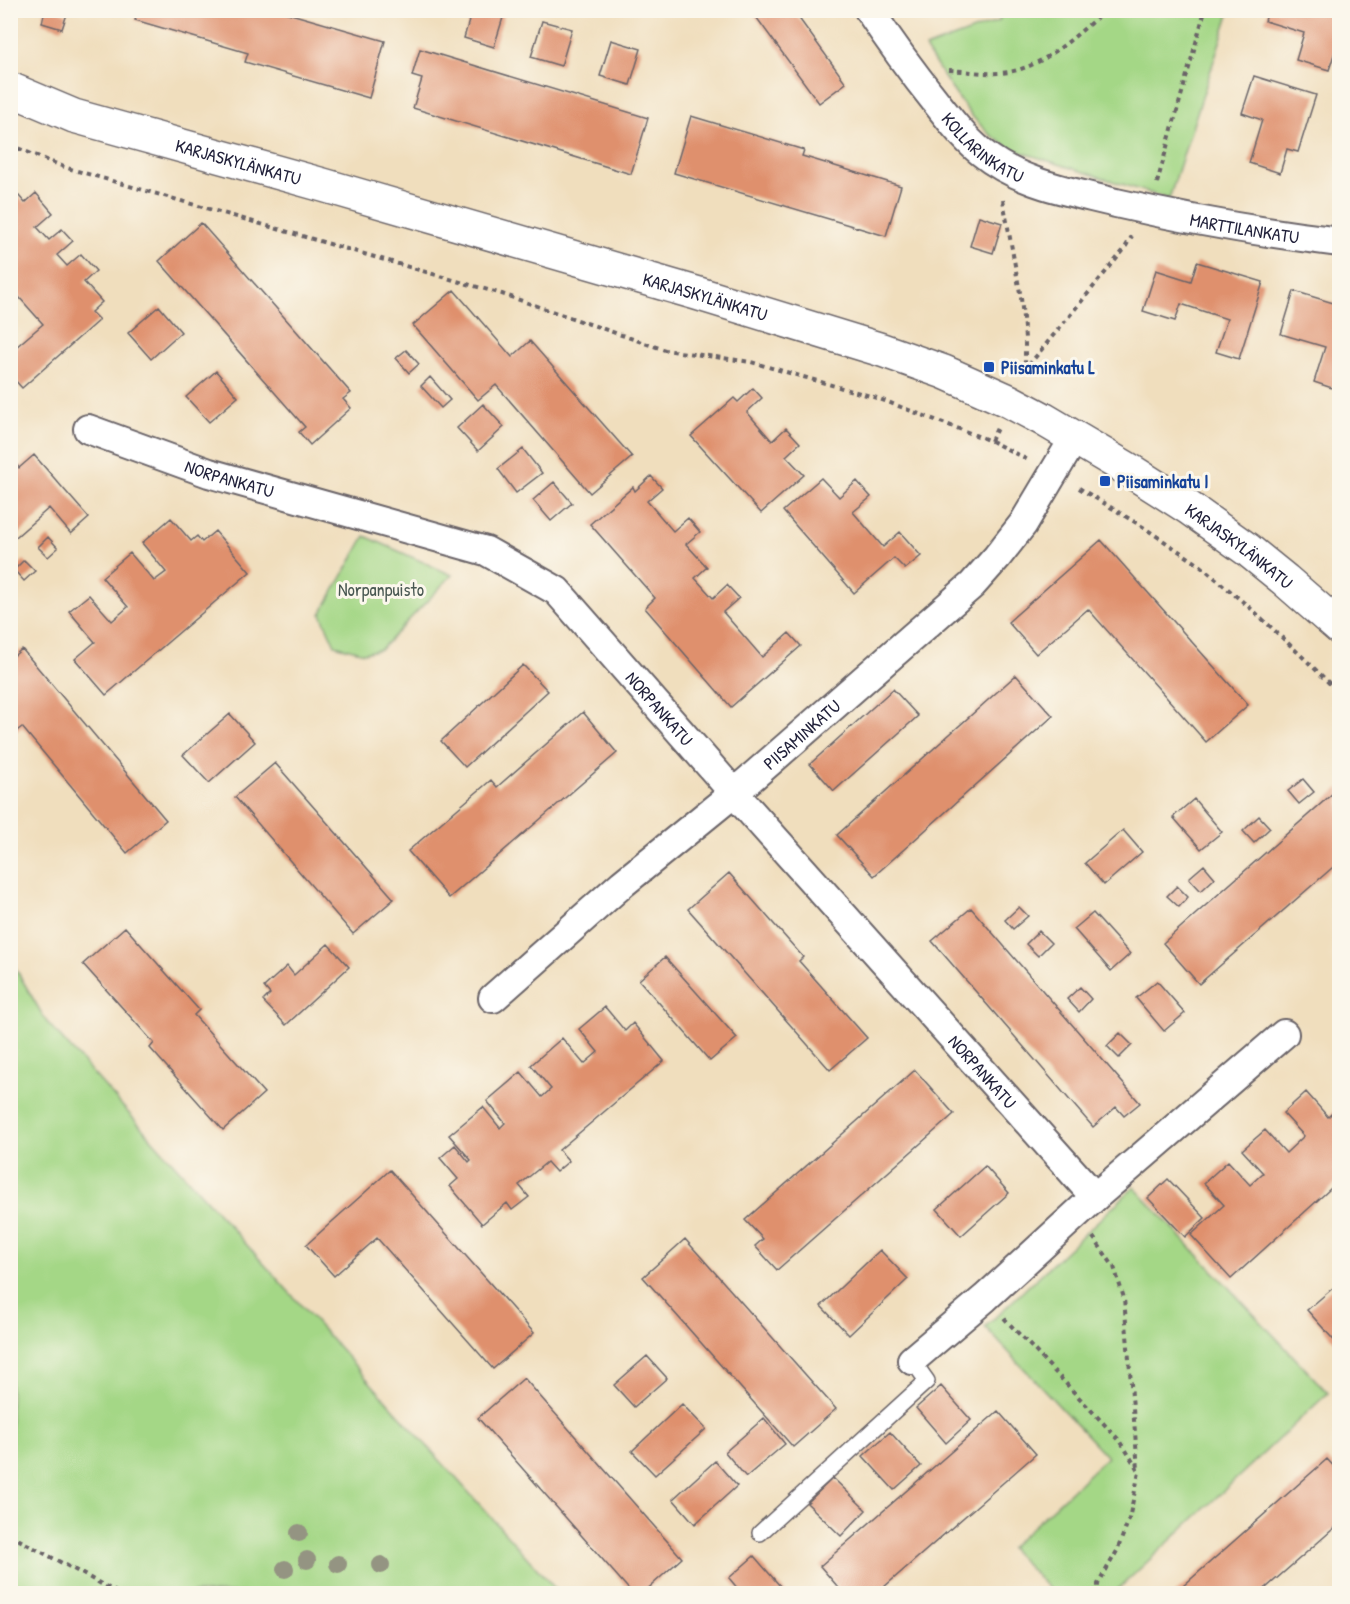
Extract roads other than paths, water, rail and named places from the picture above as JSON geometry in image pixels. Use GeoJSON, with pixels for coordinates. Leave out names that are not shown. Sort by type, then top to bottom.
{"type":"FeatureCollection","features":[{"type":"Feature","properties":{"kind":"street","name":"KOLLARINKATU"},"geometry":{"type":"LineString","coordinates":[[869,10],[906,65],[950,120],[970,143],[997,164],[1049,187],[1149,210]]}},
{"type":"Feature","properties":{"kind":"street","name":"KARJASKYLÄNKATU"},"geometry":{"type":"LineString","coordinates":[[10,89],[74,116],[324,185],[696,293],[903,357],[944,372],[1017,405],[1075,437],[1189,508],[1241,545],[1340,628]]}},
{"type":"Feature","properties":{"kind":"street","name":"MARTTILANKATU"},"geometry":{"type":"LineString","coordinates":[[1149,210],[1225,225],[1340,242]]}},
{"type":"Feature","properties":{"kind":"street","name":"NORPANKATU"},"geometry":{"type":"LineString","coordinates":[[88,429],[209,473],[486,550],[557,591],[734,793],[1086,1206]]}},
{"type":"Feature","properties":{"kind":"street","name":"PIISAMINKATU"},"geometry":{"type":"LineString","coordinates":[[494,998],[622,884],[734,793],[972,585],[1023,524],[1075,437]]}},
{"type":"Feature","properties":{"kind":"street"},"geometry":{"type":"LineString","coordinates":[[912,1360],[986,1298],[1086,1206],[1284,1035]]}},
{"type":"Feature","properties":{"kind":"lane"},"geometry":{"type":"LineString","coordinates":[[760,1533],[927,1381],[912,1360]]}},
{"type":"Feature","properties":{"kind":"place","name":"Piisaminkatu L"},"geometry":{"type":"Point","coordinates":[989,367]}},
{"type":"Feature","properties":{"kind":"place","name":"Piisaminkatu I"},"geometry":{"type":"Point","coordinates":[1105,481]}},
{"type":"Feature","properties":{"kind":"park label","name":"Norpanpuisto"},"geometry":{"type":"Point","coordinates":[381,589]}}]}
